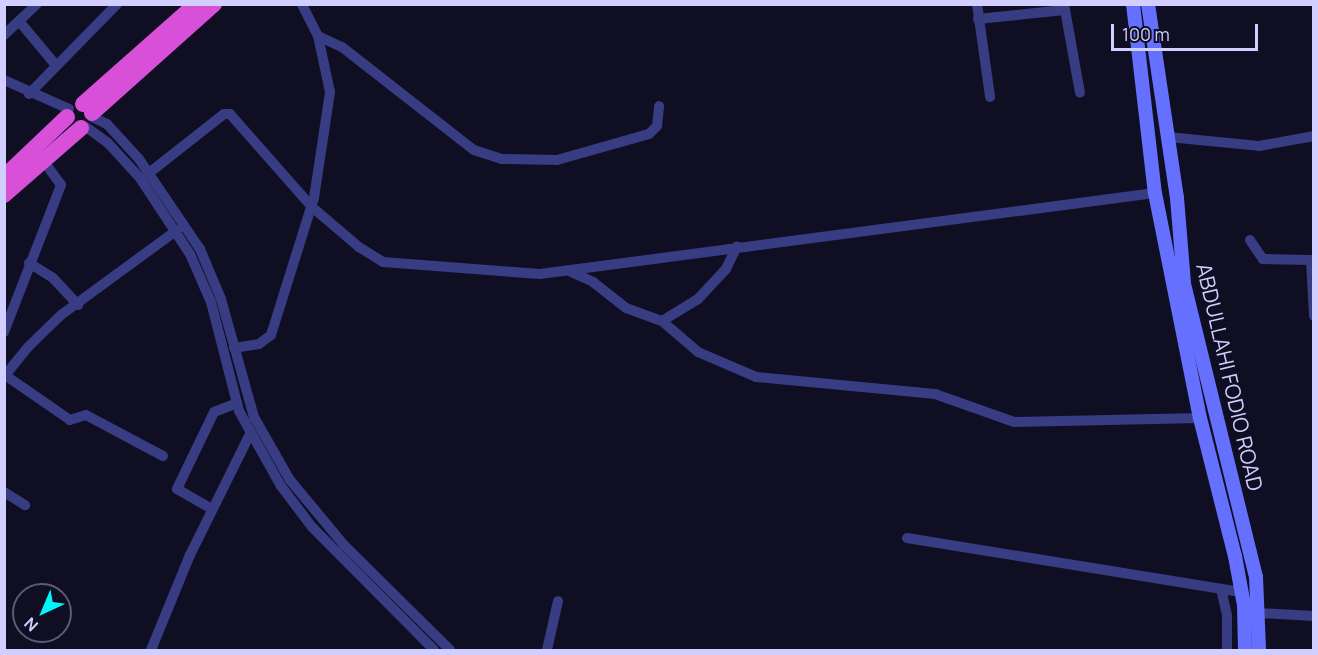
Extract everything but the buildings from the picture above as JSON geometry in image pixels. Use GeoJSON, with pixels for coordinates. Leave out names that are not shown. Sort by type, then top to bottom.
{"type":"FeatureCollection","features":[{"type":"Feature","properties":{"kind":"highway"},"geometry":{"type":"LineString","coordinates":[[4,195],[43,160],[81,116],[196,4]]}},
{"type":"Feature","properties":{"kind":"highway"},"geometry":{"type":"LineString","coordinates":[[4,177],[81,116],[214,4]]}},
{"type":"Feature","properties":{"kind":"main road","name":"ABDULLAHI FODIO ROAD"},"geometry":{"type":"LineString","coordinates":[[1133,4],[1155,193],[1200,418],[1241,592],[1245,651]]}},
{"type":"Feature","properties":{"kind":"main road","name":"ABDULLAHI FODIO ROAD"},"geometry":{"type":"LineString","coordinates":[[1148,4],[1168,137],[1184,284],[1256,577],[1259,651]]}},
{"type":"Feature","properties":{"kind":"street"},"geometry":{"type":"LineString","coordinates":[[4,35],[37,4]]}},
{"type":"Feature","properties":{"kind":"street"},"geometry":{"type":"LineString","coordinates":[[29,94],[55,64],[117,4]]}},
{"type":"Feature","properties":{"kind":"street"},"geometry":{"type":"LineString","coordinates":[[234,348],[259,344],[271,335],[312,207],[330,92],[318,36],[302,4]]}},
{"type":"Feature","properties":{"kind":"street"},"geometry":{"type":"LineString","coordinates":[[977,4],[990,97]]}},
{"type":"Feature","properties":{"kind":"street"},"geometry":{"type":"LineString","coordinates":[[978,19],[1065,7],[1080,93]]}},
{"type":"Feature","properties":{"kind":"street"},"geometry":{"type":"LineString","coordinates":[[19,21],[55,64]]}},
{"type":"Feature","properties":{"kind":"street"},"geometry":{"type":"LineString","coordinates":[[318,36],[342,47],[474,150],[502,159],[557,160],[649,134],[657,126],[659,106]]}},
{"type":"Feature","properties":{"kind":"street"},"geometry":{"type":"LineString","coordinates":[[4,80],[29,94],[81,116],[107,124],[149,173],[200,249],[221,299],[254,417],[300,494],[344,545],[450,651]]}},
{"type":"Feature","properties":{"kind":"street"},"geometry":{"type":"LineString","coordinates":[[149,173],[224,114],[230,114],[312,207],[359,247],[383,262],[540,274],[571,272],[614,262],[736,246],[999,216],[1155,193]]}},
{"type":"Feature","properties":{"kind":"street"},"geometry":{"type":"LineString","coordinates":[[81,116],[132,168],[177,230],[209,295],[237,403],[250,434],[281,486],[307,521],[434,651]]}},
{"type":"Feature","properties":{"kind":"street"},"geometry":{"type":"LineString","coordinates":[[1168,137],[1259,146],[1314,136]]}},
{"type":"Feature","properties":{"kind":"street"},"geometry":{"type":"LineString","coordinates":[[4,332],[61,184],[43,160]]}},
{"type":"Feature","properties":{"kind":"street"},"geometry":{"type":"LineString","coordinates":[[163,456],[86,416],[70,420],[8,377],[28,347],[78,305],[177,230]]}},
{"type":"Feature","properties":{"kind":"street"},"geometry":{"type":"LineString","coordinates":[[1250,240],[1263,259],[1311,260],[1314,316]]}},
{"type":"Feature","properties":{"kind":"street"},"geometry":{"type":"LineString","coordinates":[[662,321],[698,299],[726,269],[736,246]]}},
{"type":"Feature","properties":{"kind":"street"},"geometry":{"type":"LineString","coordinates":[[29,263],[53,278],[78,305]]}},
{"type":"Feature","properties":{"kind":"street"},"geometry":{"type":"LineString","coordinates":[[571,272],[593,282],[626,308],[662,321],[698,352],[756,377],[935,394],[1014,422],[1200,418]]}},
{"type":"Feature","properties":{"kind":"street"},"geometry":{"type":"LineString","coordinates":[[212,509],[177,489],[214,412],[237,403]]}},
{"type":"Feature","properties":{"kind":"street"},"geometry":{"type":"LineString","coordinates":[[151,651],[212,509],[250,434]]}},
{"type":"Feature","properties":{"kind":"street"},"geometry":{"type":"LineString","coordinates":[[4,492],[25,505]]}},
{"type":"Feature","properties":{"kind":"street"},"geometry":{"type":"LineString","coordinates":[[907,538],[1241,592]]}},
{"type":"Feature","properties":{"kind":"street"},"geometry":{"type":"LineString","coordinates":[[1221,589],[1227,615],[1227,651]]}},
{"type":"Feature","properties":{"kind":"street"},"geometry":{"type":"LineString","coordinates":[[547,651],[558,601]]}},
{"type":"Feature","properties":{"kind":"street"},"geometry":{"type":"LineString","coordinates":[[1259,613],[1314,616]]}}]}
